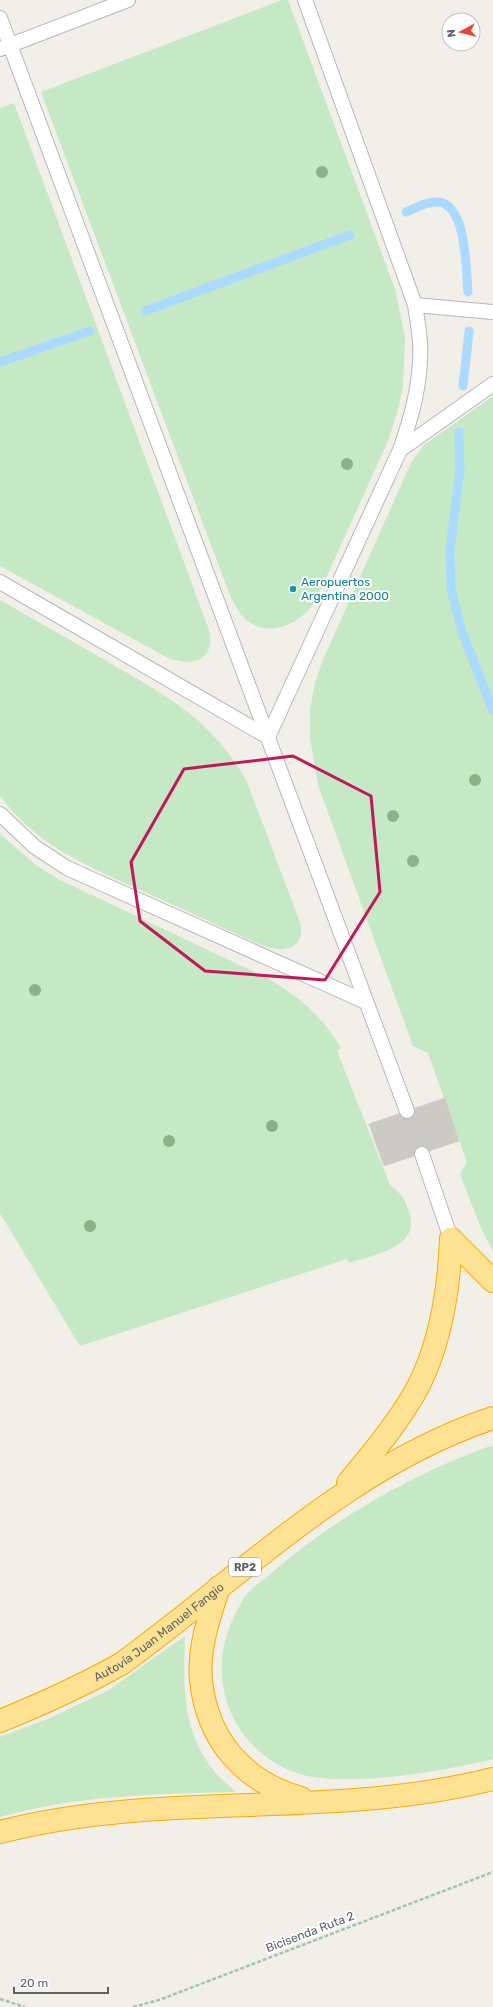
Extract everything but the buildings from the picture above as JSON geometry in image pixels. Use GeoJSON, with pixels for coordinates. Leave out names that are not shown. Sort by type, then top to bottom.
{"type":"FeatureCollection","features":[{"type":"Feature","properties":{"kind":"highway"},"geometry":{"type":"LineString","coordinates":[[451,1239],[493,1281]]}},
{"type":"Feature","properties":{"kind":"highway"},"geometry":{"type":"LineString","coordinates":[[333,1501],[379,1445],[418,1386],[439,1329],[446,1296],[451,1239]]}},
{"type":"Feature","properties":{"kind":"highway","name":"Autovía Juan Manuel Fangio"},"geometry":{"type":"LineString","coordinates":[[0,1721],[84,1684],[121,1664],[155,1639],[219,1587],[333,1501],[377,1471],[415,1450],[493,1418]]}},
{"type":"Feature","properties":{"kind":"highway"},"geometry":{"type":"LineString","coordinates":[[219,1587],[209,1616],[203,1646],[201,1680],[208,1712],[221,1743],[242,1768],[265,1785],[281,1793],[315,1802]]}},
{"type":"Feature","properties":{"kind":"highway"},"geometry":{"type":"LineString","coordinates":[[0,1832],[57,1820],[110,1813],[362,1800],[411,1795],[493,1779]]}},
{"type":"Feature","properties":{"kind":"lane"},"geometry":{"type":"LineString","coordinates":[[5,47],[128,0]]}},
{"type":"Feature","properties":{"kind":"lane"},"geometry":{"type":"LineString","coordinates":[[268,737],[400,450],[412,416],[418,381],[420,343],[415,305],[305,0]]}},
{"type":"Feature","properties":{"kind":"lane"},"geometry":{"type":"LineString","coordinates":[[0,18],[5,47],[268,737],[407,1111]]}},
{"type":"Feature","properties":{"kind":"lane"},"geometry":{"type":"LineString","coordinates":[[415,305],[493,312]]}},
{"type":"Feature","properties":{"kind":"lane"},"geometry":{"type":"LineString","coordinates":[[400,450],[493,384]]}},
{"type":"Feature","properties":{"kind":"lane"},"geometry":{"type":"LineString","coordinates":[[0,582],[268,737]]}},
{"type":"Feature","properties":{"kind":"lane"},"geometry":{"type":"LineString","coordinates":[[0,814],[35,848],[67,868],[366,1002]]}},
{"type":"Feature","properties":{"kind":"lane"},"geometry":{"type":"LineString","coordinates":[[422,1154],[451,1239]]}},
{"type":"Feature","properties":{"kind":"path","name":"Bicisenda Ruta 2"},"geometry":{"type":"LineString","coordinates":[[133,2007],[159,2000],[493,1872]]}},
{"type":"Feature","properties":{"kind":"path"},"geometry":{"type":"LineString","coordinates":[[0,1999],[25,2007]]}},
{"type":"Feature","properties":{"kind":"highlighted area"},"geometry":{"type":"Polygon","coordinates":[[[293,756],[371,796],[380,892],[325,980],[205,971],[140,921],[131,862],[184,769],[293,756]]]}},
{"type":"Feature","properties":{"kind":"green space"},"geometry":{"type":"Polygon","coordinates":[[[282,0],[288,0],[395,289],[405,337],[403,387],[388,441],[316,600],[302,616],[294,622],[274,628],[264,628],[254,625],[245,619],[231,598],[41,92],[282,0]]]}},
{"type":"Feature","properties":{"kind":"green space"},"geometry":{"type":"Polygon","coordinates":[[[14,103],[209,630],[209,649],[206,655],[194,661],[177,661],[168,658],[0,566],[0,108],[14,103]]]}},
{"type":"Feature","properties":{"kind":"green space"},"geometry":{"type":"Polygon","coordinates":[[[493,396],[493,1252],[481,1228],[460,1174],[467,1162],[428,1053],[413,1046],[318,785],[310,737],[310,710],[314,687],[322,662],[412,461],[424,445],[493,396]]]}},
{"type":"Feature","properties":{"kind":"green space"},"geometry":{"type":"Polygon","coordinates":[[[0,600],[166,696],[202,724],[218,741],[233,760],[247,782],[301,925],[301,934],[298,941],[294,945],[289,948],[276,949],[261,945],[105,874],[86,865],[49,843],[15,814],[0,796],[0,600]]]}},
{"type":"Feature","properties":{"kind":"green space"},"geometry":{"type":"Polygon","coordinates":[[[0,834],[36,865],[58,879],[261,975],[296,997],[316,1015],[334,1036],[341,1048],[337,1051],[390,1185],[401,1195],[407,1205],[411,1226],[408,1235],[401,1243],[370,1257],[349,1263],[347,1259],[80,1346],[0,1213],[0,834]]]}},
{"type":"Feature","properties":{"kind":"green space"},"geometry":{"type":"Polygon","coordinates":[[[493,1445],[493,1759],[422,1773],[366,1779],[316,1777],[297,1773],[274,1762],[253,1746],[245,1736],[232,1714],[223,1688],[222,1662],[224,1648],[231,1623],[244,1598],[253,1588],[294,1554],[347,1516],[434,1469],[493,1445]]]}},
{"type":"Feature","properties":{"kind":"green space"},"geometry":{"type":"Polygon","coordinates":[[[185,1636],[185,1690],[190,1724],[203,1756],[216,1774],[236,1792],[147,1795],[88,1800],[59,1804],[0,1817],[0,1737],[50,1718],[109,1690],[185,1636]]]}},
{"type":"Feature","properties":{"kind":"waterway"},"geometry":{"type":"LineString","coordinates":[[406,212],[426,204],[438,202],[448,206],[455,214],[460,226],[463,240],[468,292]]}},
{"type":"Feature","properties":{"kind":"waterway"},"geometry":{"type":"LineString","coordinates":[[145,311],[350,235]]}},
{"type":"Feature","properties":{"kind":"waterway"},"geometry":{"type":"LineString","coordinates":[[0,362],[90,331]]}},
{"type":"Feature","properties":{"kind":"waterway"},"geometry":{"type":"LineString","coordinates":[[463,386],[469,331]]}},
{"type":"Feature","properties":{"kind":"waterway"},"geometry":{"type":"LineString","coordinates":[[459,432],[460,469],[450,550],[451,589],[462,632],[493,710]]}},
{"type":"Feature","properties":{"kind":"place","name":"Aeropuertos Argentina 2000"},"geometry":{"type":"Point","coordinates":[293,589]}}]}
